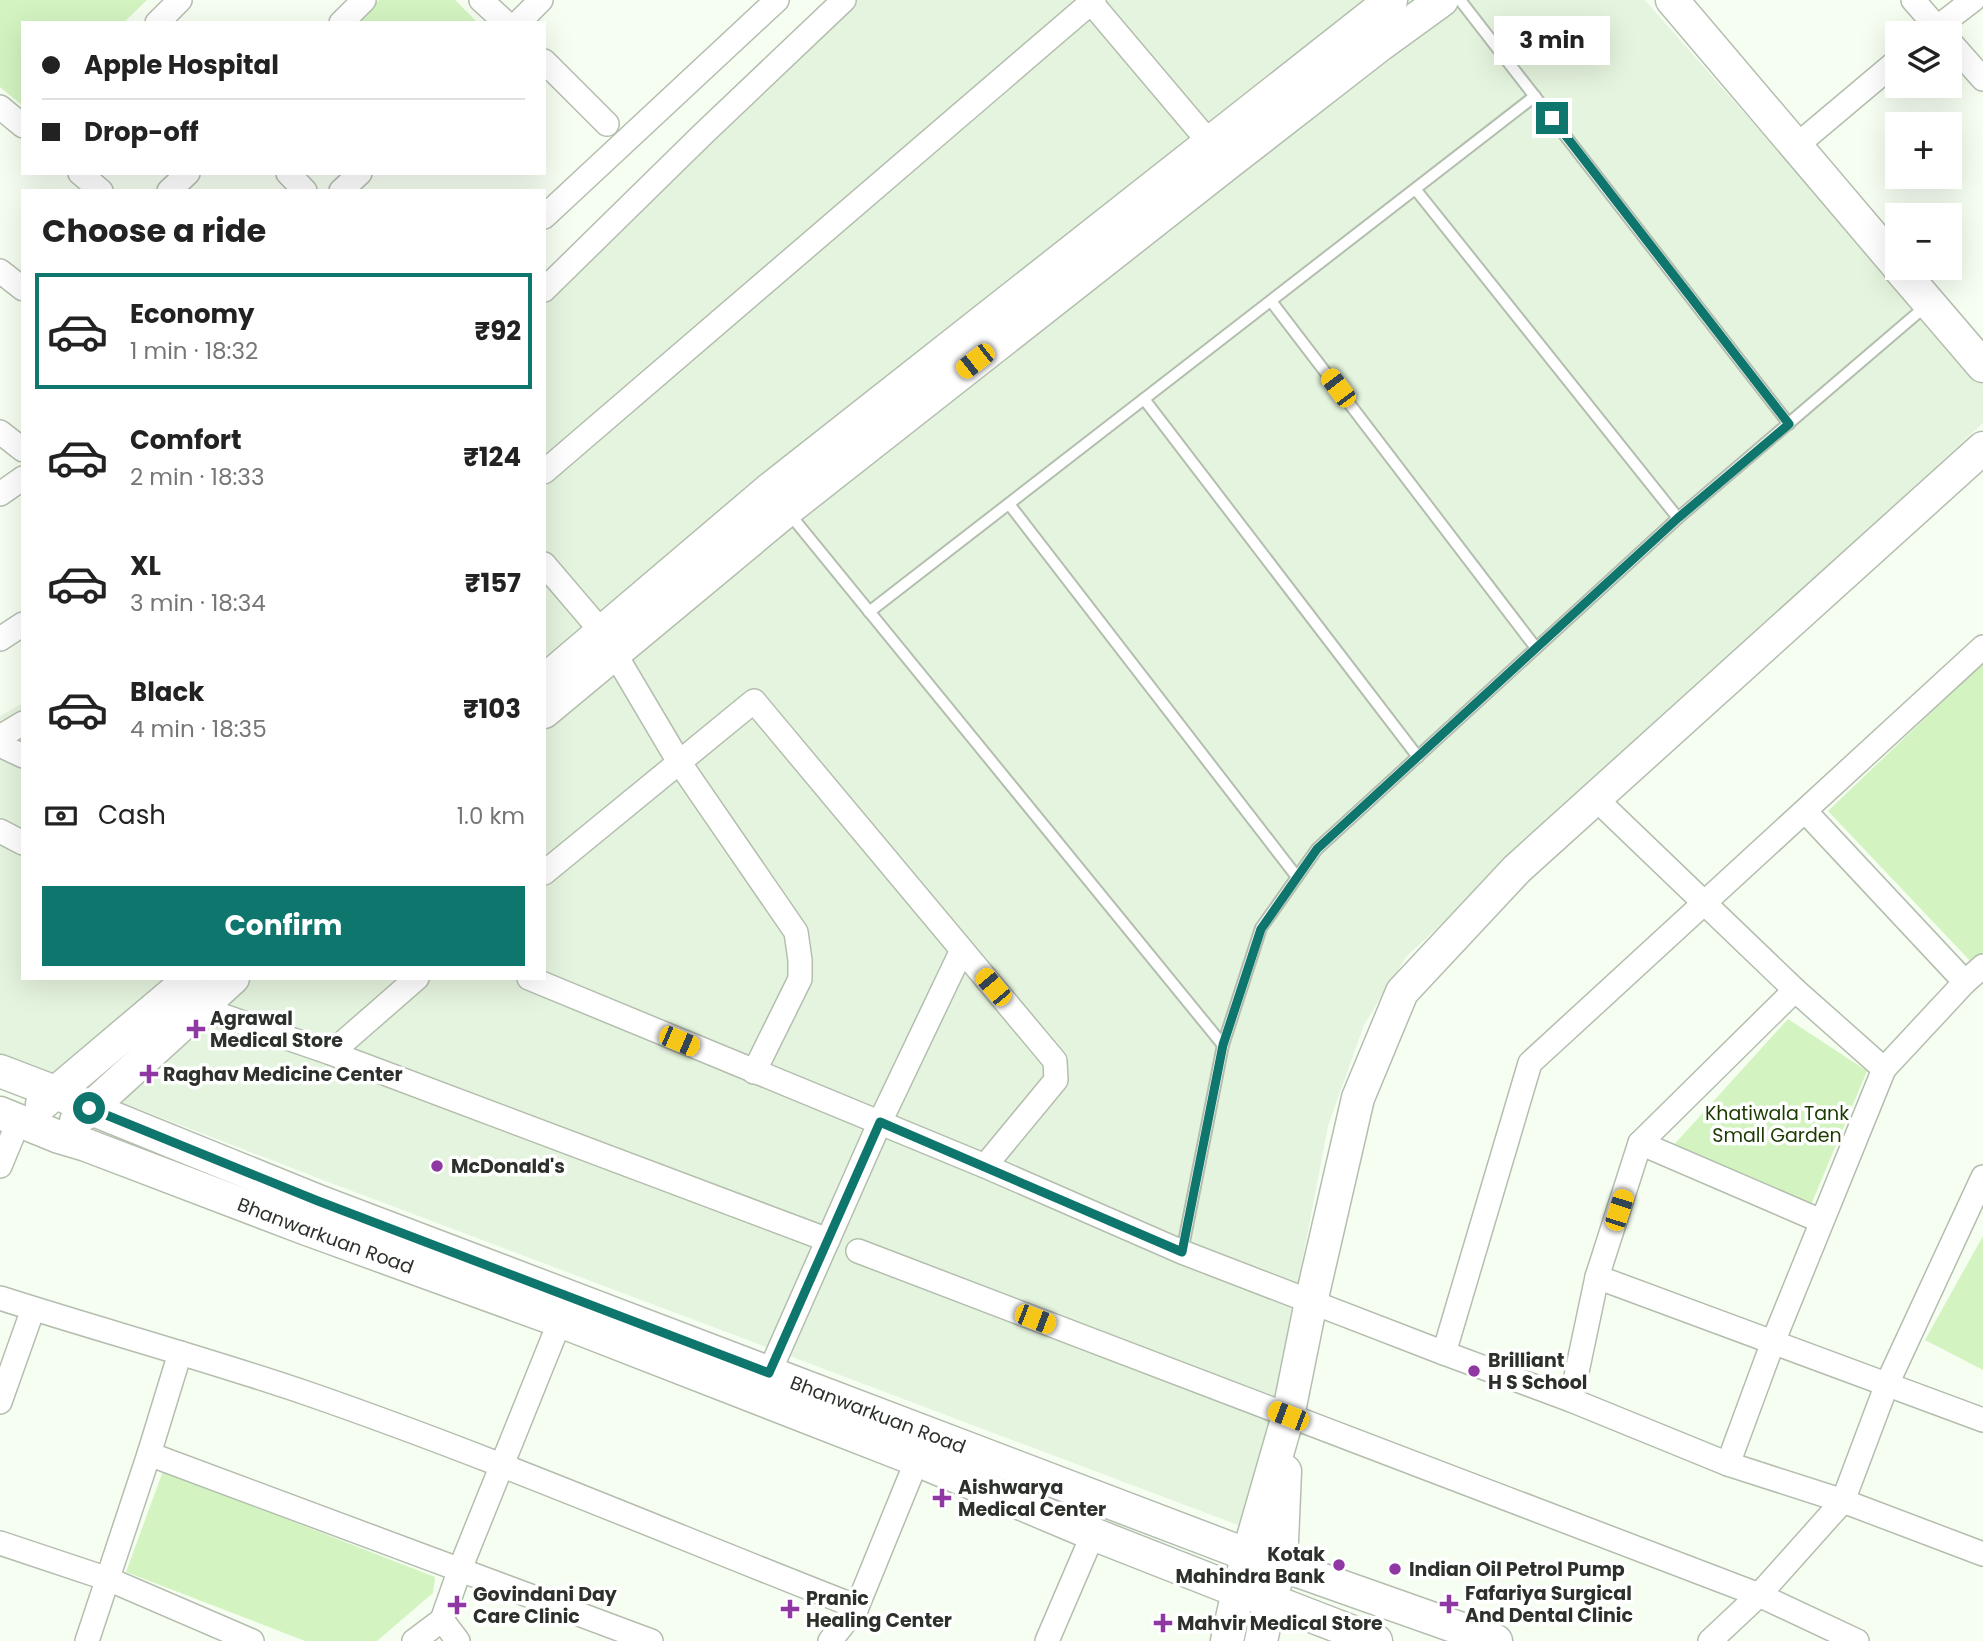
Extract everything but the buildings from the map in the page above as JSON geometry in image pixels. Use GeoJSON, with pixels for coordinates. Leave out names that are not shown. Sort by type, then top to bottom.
{"type":"FeatureCollection","features":[{"type":"Feature","properties":{"kind":"main road"},"geometry":{"type":"LineString","coordinates":[[546,710],[608,642],[770,489],[1391,0]]}},
{"type":"Feature","properties":{"kind":"main road"},"geometry":{"type":"LineString","coordinates":[[546,680],[608,642],[787,510],[1238,155],[1442,0]]}},
{"type":"Feature","properties":{"kind":"main road"},"geometry":{"type":"LineString","coordinates":[[1672,0],[1885,251]]}},
{"type":"Feature","properties":{"kind":"main road"},"geometry":{"type":"LineString","coordinates":[[1910,280],[1983,366]]}},
{"type":"Feature","properties":{"kind":"main road"},"geometry":{"type":"LineString","coordinates":[[1227,1641],[1238,1591],[1288,1416],[1358,1098],[1402,992],[1517,869],[1983,448]]}},
{"type":"Feature","properties":{"kind":"main road"},"geometry":{"type":"LineString","coordinates":[[14,1118],[55,1091],[189,980]]}},
{"type":"Feature","properties":{"kind":"main road"},"geometry":{"type":"LineString","coordinates":[[60,1137],[231,980]]}},
{"type":"Feature","properties":{"kind":"main road","name":"Bhanwarkuan Road"},"geometry":{"type":"LineString","coordinates":[[0,1071],[55,1091],[89,1108],[318,1201],[769,1373],[1248,1555],[1496,1641]]}},
{"type":"Feature","properties":{"kind":"main road","name":"Bhanwarkuan Road"},"geometry":{"type":"LineString","coordinates":[[14,1118],[560,1321],[917,1460],[1238,1591],[1270,1600],[1376,1641]]}},
{"type":"Feature","properties":{"kind":"main road"},"geometry":{"type":"LineString","coordinates":[[1261,1641],[1281,1565],[1288,1416]]}},
{"type":"Feature","properties":{"kind":"street"},"geometry":{"type":"LineString","coordinates":[[159,21],[180,0]]}},
{"type":"Feature","properties":{"kind":"street"},"geometry":{"type":"LineString","coordinates":[[343,21],[364,0]]}},
{"type":"Feature","properties":{"kind":"street"},"geometry":{"type":"LineString","coordinates":[[481,0],[504,21]]}},
{"type":"Feature","properties":{"kind":"street"},"geometry":{"type":"LineString","coordinates":[[521,21],[541,0]]}},
{"type":"Feature","properties":{"kind":"street"},"geometry":{"type":"LineString","coordinates":[[546,215],[777,0]]}},
{"type":"Feature","properties":{"kind":"street"},"geometry":{"type":"LineString","coordinates":[[546,287],[844,0]]}},
{"type":"Feature","properties":{"kind":"street"},"geometry":{"type":"LineString","coordinates":[[1913,0],[1930,21]]}},
{"type":"Feature","properties":{"kind":"street"},"geometry":{"type":"LineString","coordinates":[[1952,21],[1972,0]]}},
{"type":"Feature","properties":{"kind":"street"},"geometry":{"type":"LineString","coordinates":[[546,470],[1092,1],[1209,142]]}},
{"type":"Feature","properties":{"kind":"street"},"geometry":{"type":"LineString","coordinates":[[1962,57],[1983,79]]}},
{"type":"Feature","properties":{"kind":"street"},"geometry":{"type":"LineString","coordinates":[[546,63],[607,124]]}},
{"type":"Feature","properties":{"kind":"street"},"geometry":{"type":"LineString","coordinates":[[1796,146],[1885,71]]}},
{"type":"Feature","properties":{"kind":"street"},"geometry":{"type":"LineString","coordinates":[[0,107],[21,124]]}},
{"type":"Feature","properties":{"kind":"street"},"geometry":{"type":"LineString","coordinates":[[82,175],[99,189]]}},
{"type":"Feature","properties":{"kind":"street"},"geometry":{"type":"LineString","coordinates":[[171,189],[186,175]]}},
{"type":"Feature","properties":{"kind":"street"},"geometry":{"type":"LineString","coordinates":[[290,175],[303,189]]}},
{"type":"Feature","properties":{"kind":"street"},"geometry":{"type":"LineString","coordinates":[[343,189],[358,175]]}},
{"type":"Feature","properties":{"kind":"street"},"geometry":{"type":"LineString","coordinates":[[0,271],[21,287]]}},
{"type":"Feature","properties":{"kind":"street"},"geometry":{"type":"LineString","coordinates":[[0,432],[21,448]]}},
{"type":"Feature","properties":{"kind":"street"},"geometry":{"type":"LineString","coordinates":[[0,494],[21,479]]}},
{"type":"Feature","properties":{"kind":"street"},"geometry":{"type":"LineString","coordinates":[[546,566],[608,642],[679,762],[796,932],[800,979],[754,1072]]}},
{"type":"Feature","properties":{"kind":"street"},"geometry":{"type":"LineString","coordinates":[[0,639],[21,625]]}},
{"type":"Feature","properties":{"kind":"street"},"geometry":{"type":"LineString","coordinates":[[1444,1353],[1531,1063],[1983,647]]}},
{"type":"Feature","properties":{"kind":"street"},"geometry":{"type":"LineString","coordinates":[[546,871],[754,701],[1055,1061],[1056,1080],[985,1166]]}},
{"type":"Feature","properties":{"kind":"street"},"geometry":{"type":"LineString","coordinates":[[0,737],[21,724]]}},
{"type":"Feature","properties":{"kind":"street"},"geometry":{"type":"LineString","coordinates":[[0,746],[21,755]]}},
{"type":"Feature","properties":{"kind":"street"},"geometry":{"type":"LineString","coordinates":[[1595,798],[1795,990],[1884,1069]]}},
{"type":"Feature","properties":{"kind":"street"},"geometry":{"type":"LineString","coordinates":[[1805,811],[1965,982]]}},
{"type":"Feature","properties":{"kind":"street"},"geometry":{"type":"LineString","coordinates":[[0,831],[21,842]]}},
{"type":"Feature","properties":{"kind":"street"},"geometry":{"type":"LineString","coordinates":[[769,1373],[880,1122],[962,950]]}},
{"type":"Feature","properties":{"kind":"street"},"geometry":{"type":"LineString","coordinates":[[1728,1464],[1773,1342],[1884,1069],[1983,966]]}},
{"type":"Feature","properties":{"kind":"street"},"geometry":{"type":"LineString","coordinates":[[331,1053],[415,980]]}},
{"type":"Feature","properties":{"kind":"street"},"geometry":{"type":"LineString","coordinates":[[534,980],[985,1166],[1182,1252],[1571,1400],[1728,1464],[1843,1501],[1983,1554]]}},
{"type":"Feature","properties":{"kind":"street"},"geometry":{"type":"LineString","coordinates":[[1571,1400],[1597,1277],[1640,1143],[1795,990]]}},
{"type":"Feature","properties":{"kind":"street"},"geometry":{"type":"LineString","coordinates":[[200,1008],[331,1053],[828,1240]]}},
{"type":"Feature","properties":{"kind":"street"},"geometry":{"type":"LineString","coordinates":[[0,1166],[14,1118]]}},
{"type":"Feature","properties":{"kind":"street"},"geometry":{"type":"LineString","coordinates":[[1640,1143],[1821,1221]]}},
{"type":"Feature","properties":{"kind":"street"},"geometry":{"type":"LineString","coordinates":[[1710,1641],[1759,1595],[1843,1501],[1887,1384],[1983,1177]]}},
{"type":"Feature","properties":{"kind":"street"},"geometry":{"type":"LineString","coordinates":[[858,1251],[1759,1595],[1857,1641]]}},
{"type":"Feature","properties":{"kind":"street"},"geometry":{"type":"LineString","coordinates":[[1597,1277],[1983,1420]]}},
{"type":"Feature","properties":{"kind":"street"},"geometry":{"type":"LineString","coordinates":[[0,1298],[309,1394],[501,1464],[858,1607]]}},
{"type":"Feature","properties":{"kind":"street"},"geometry":{"type":"LineString","coordinates":[[0,1402],[33,1309]]}},
{"type":"Feature","properties":{"kind":"street"},"geometry":{"type":"LineString","coordinates":[[414,1641],[442,1620],[501,1464],[560,1321]]}},
{"type":"Feature","properties":{"kind":"street"},"geometry":{"type":"LineString","coordinates":[[87,1641],[180,1353]]}},
{"type":"Feature","properties":{"kind":"street"},"geometry":{"type":"LineString","coordinates":[[149,1454],[651,1641]]}},
{"type":"Feature","properties":{"kind":"street"},"geometry":{"type":"LineString","coordinates":[[830,1641],[858,1607],[917,1460]]}},
{"type":"Feature","properties":{"kind":"street"},"geometry":{"type":"LineString","coordinates":[[1047,1641],[1093,1534]]}},
{"type":"Feature","properties":{"kind":"street"},"geometry":{"type":"LineString","coordinates":[[0,1543],[108,1579],[253,1641]]}},
{"type":"Feature","properties":{"kind":"street"},"geometry":{"type":"LineString","coordinates":[[442,1620],[458,1641]]}},
{"type":"Feature","properties":{"kind":"lane"},"geometry":{"type":"LineString","coordinates":[[1460,0],[1789,424]]}},
{"type":"Feature","properties":{"kind":"lane"},"geometry":{"type":"LineString","coordinates":[[869,612],[1535,96]]}},
{"type":"Feature","properties":{"kind":"lane"},"geometry":{"type":"LineString","coordinates":[[1416,190],[1678,518]]}},
{"type":"Feature","properties":{"kind":"lane"},"geometry":{"type":"LineString","coordinates":[[1271,301],[1536,648]]}},
{"type":"Feature","properties":{"kind":"lane"},"geometry":{"type":"LineString","coordinates":[[1182,1252],[1223,1045],[1261,929],[1317,849],[1678,518],[1929,303]]}},
{"type":"Feature","properties":{"kind":"lane"},"geometry":{"type":"LineString","coordinates":[[1144,399],[1418,757]]}},
{"type":"Feature","properties":{"kind":"lane"},"geometry":{"type":"LineString","coordinates":[[1009,504],[1297,877]]}},
{"type":"Feature","properties":{"kind":"lane"},"geometry":{"type":"LineString","coordinates":[[787,510],[1223,1045]]}},
{"type":"Feature","properties":{"kind":"shaded area"},"geometry":{"type":"Polygon","coordinates":[[[853,0],[1645,0],[1885,273],[1885,280],[1891,280],[1983,385],[1983,423],[1406,957],[1364,1025],[1328,1126],[1251,1530],[315,1177],[0,1055],[0,716],[21,704],[21,980],[546,980],[546,289],[853,0]]]}},
{"type":"Feature","properties":{"kind":"green space"},"geometry":{"type":"Polygon","coordinates":[[[0,0],[147,0],[125,21],[21,21],[21,104],[0,87],[0,0]]]}},
{"type":"Feature","properties":{"kind":"green space"},"geometry":{"type":"Polygon","coordinates":[[[379,0],[455,0],[476,21],[357,21],[379,0]]]}},
{"type":"Feature","properties":{"kind":"green space"},"geometry":{"type":"Polygon","coordinates":[[[1983,663],[1983,957],[1974,965],[1828,811],[1983,663]]]}},
{"type":"Feature","properties":{"kind":"green space","name":"Khatiwala Tank Small Garden"},"geometry":{"type":"Polygon","coordinates":[[[1788,1019],[1867,1071],[1811,1205],[1671,1148],[1788,1019]]]}},
{"type":"Feature","properties":{"kind":"green space"},"geometry":{"type":"Polygon","coordinates":[[[1983,1236],[1983,1370],[1925,1340],[1983,1236]]]}},
{"type":"Feature","properties":{"kind":"green space"},"geometry":{"type":"Polygon","coordinates":[[[163,1471],[435,1577],[433,1593],[377,1641],[305,1641],[126,1572],[163,1471]]]}},
{"type":"Feature","properties":{"kind":"place","name":"Agrawal Medical Store"},"geometry":{"type":"Point","coordinates":[196,1029]}},
{"type":"Feature","properties":{"kind":"place","name":"Raghav Medicine Center"},"geometry":{"type":"Point","coordinates":[149,1074]}},
{"type":"Feature","properties":{"kind":"place","name":"McDonald's"},"geometry":{"type":"Point","coordinates":[437,1166]}},
{"type":"Feature","properties":{"kind":"place","name":"Brilliant H S School"},"geometry":{"type":"Point","coordinates":[1474,1371]}},
{"type":"Feature","properties":{"kind":"place","name":"Aishwarya Medical Center"},"geometry":{"type":"Point","coordinates":[942,1498]}},
{"type":"Feature","properties":{"kind":"place","name":"Kotak Mahindra Bank"},"geometry":{"type":"Point","coordinates":[1339,1565]}},
{"type":"Feature","properties":{"kind":"place","name":"Indian Oil Petrol Pump"},"geometry":{"type":"Point","coordinates":[1395,1569]}},
{"type":"Feature","properties":{"kind":"place","name":"Fafariya Surgical And Dental Clinic"},"geometry":{"type":"Point","coordinates":[1449,1604]}},
{"type":"Feature","properties":{"kind":"place","name":"Govindani Day Care Clinic"},"geometry":{"type":"Point","coordinates":[457,1605]}},
{"type":"Feature","properties":{"kind":"place","name":"Pranic Healing Center"},"geometry":{"type":"Point","coordinates":[790,1609]}},
{"type":"Feature","properties":{"kind":"place","name":"Mahvir Medical Store"},"geometry":{"type":"Point","coordinates":[1163,1623]}},
{"type":"Feature","properties":{"kind":"route"},"geometry":{"type":"LineString","coordinates":[[89,1108],[318,1201],[769,1373],[880,1122],[1182,1252],[1223,1045],[1261,929],[1317,849],[1678,518],[1789,424],[1552,118]]}}]}
